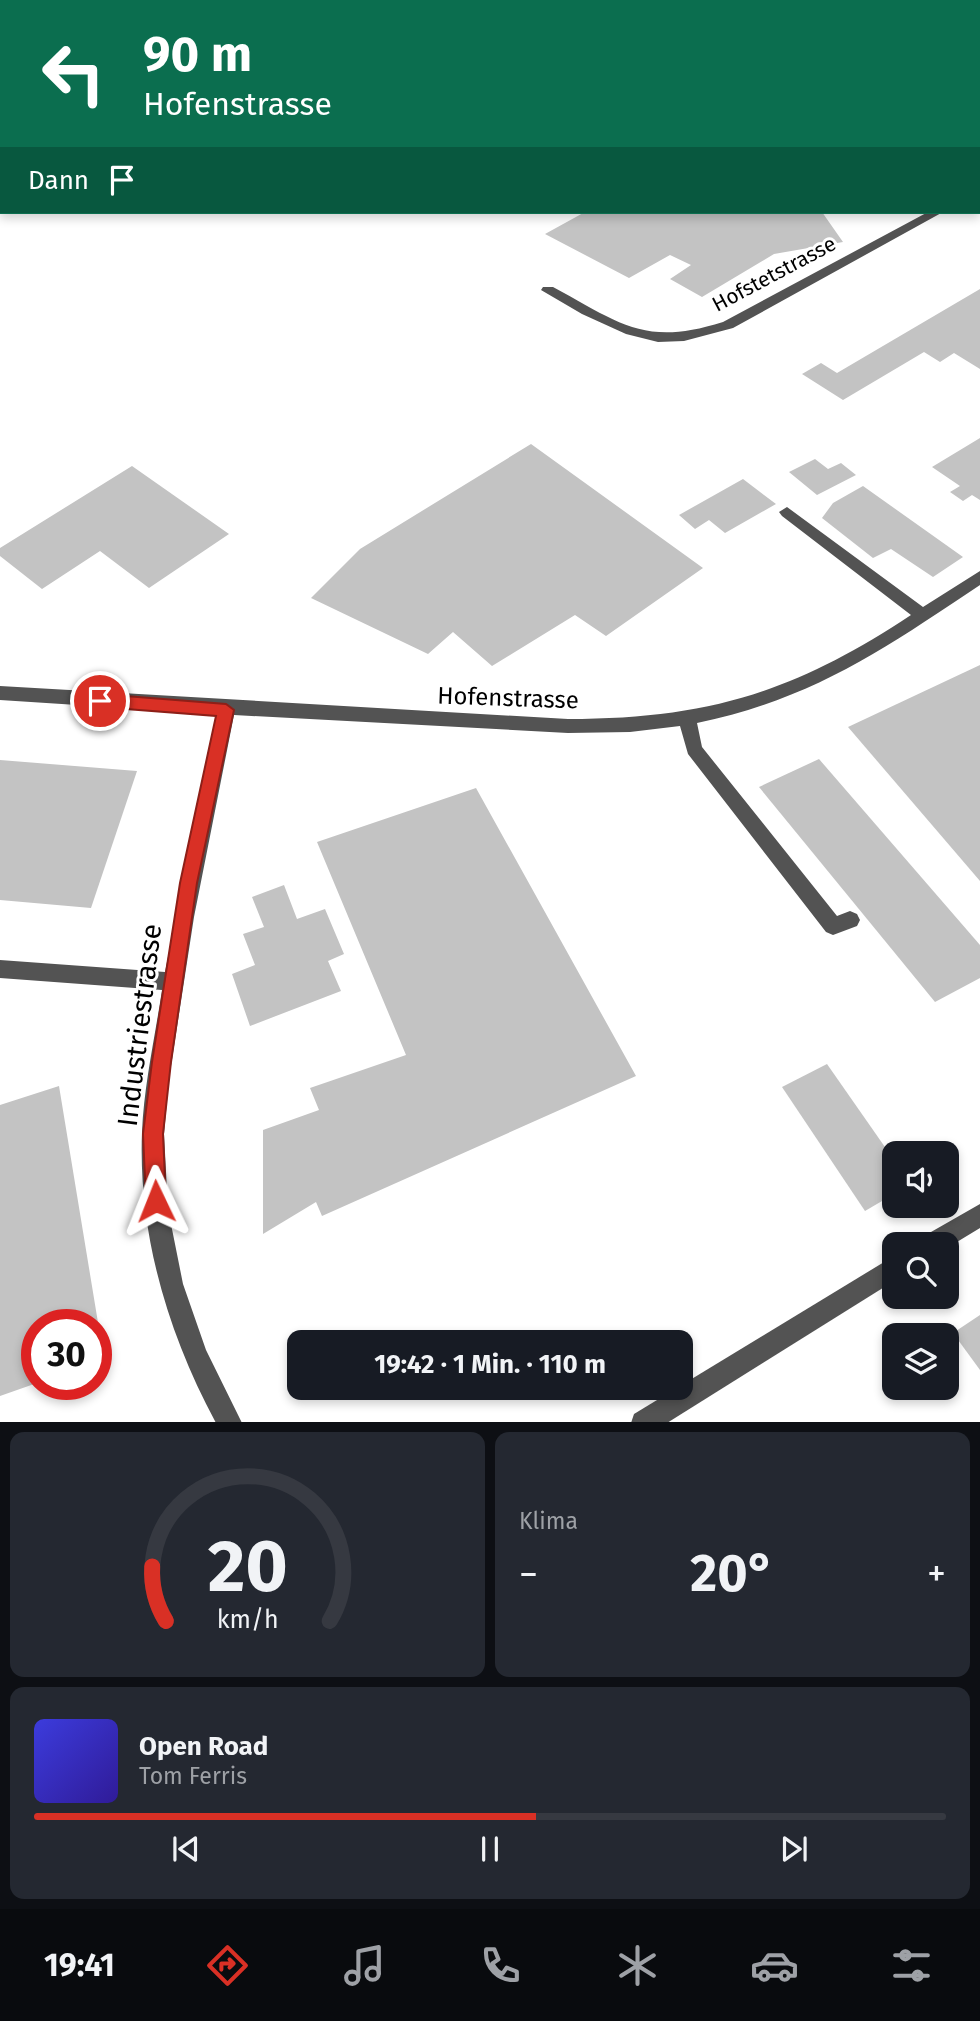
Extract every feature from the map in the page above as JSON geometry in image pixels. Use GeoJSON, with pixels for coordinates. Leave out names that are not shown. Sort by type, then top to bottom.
{"type":"FeatureCollection","features":[{"type":"Feature","properties":{"kind":"street","name":"Hofstetstrasse"},"geometry":{"type":"LineString","coordinates":[[548,290],[627,330],[657,338],[704,332],[728,325],[933,214]]}},
{"type":"Feature","properties":{"kind":"street"},"geometry":{"type":"LineString","coordinates":[[787,512],[922,615]]}},
{"type":"Feature","properties":{"kind":"street","name":"Hofenstrasse"},"geometry":{"type":"LineString","coordinates":[[0,693],[226,710],[594,725],[660,723],[764,699],[806,684],[842,666],[980,577]]}},
{"type":"Feature","properties":{"kind":"street","name":"Industriestrasse"},"geometry":{"type":"LineString","coordinates":[[226,710],[188,883],[153,1134],[156,1201],[167,1269],[180,1314],[212,1392],[229,1422]]}},
{"type":"Feature","properties":{"kind":"street"},"geometry":{"type":"LineString","coordinates":[[687,718],[694,749],[834,926],[850,920]]}},
{"type":"Feature","properties":{"kind":"street"},"geometry":{"type":"LineString","coordinates":[[0,969],[173,982]]}},
{"type":"Feature","properties":{"kind":"street"},"geometry":{"type":"LineString","coordinates":[[952,1232],[980,1215]]}},
{"type":"Feature","properties":{"kind":"street"},"geometry":{"type":"LineString","coordinates":[[645,1422],[882,1275]]}},
{"type":"Feature","properties":{"kind":"building"},"geometry":{"type":"Polygon","coordinates":[[[581,214],[823,214],[843,242],[774,254],[702,297],[670,279],[691,265],[670,255],[629,278],[545,234],[581,214]]]}},
{"type":"Feature","properties":{"kind":"building"},"geometry":{"type":"Polygon","coordinates":[[[980,289],[980,369],[954,353],[940,362],[924,352],[843,400],[802,374],[821,363],[837,373],[980,289]]]}},
{"type":"Feature","properties":{"kind":"building"},"geometry":{"type":"Polygon","coordinates":[[[980,438],[980,500],[972,495],[963,501],[950,492],[960,486],[932,467],[980,438]]]}},
{"type":"Feature","properties":{"kind":"building"},"geometry":{"type":"Polygon","coordinates":[[[531,444],[703,568],[606,636],[575,615],[492,666],[453,632],[428,654],[311,598],[360,549],[531,444]]]}},
{"type":"Feature","properties":{"kind":"building"},"geometry":{"type":"Polygon","coordinates":[[[815,459],[828,469],[841,463],[856,475],[817,495],[789,472],[815,459]]]}},
{"type":"Feature","properties":{"kind":"building"},"geometry":{"type":"Polygon","coordinates":[[[132,466],[229,534],[149,588],[100,551],[42,589],[0,556],[0,548],[132,466]]]}},
{"type":"Feature","properties":{"kind":"building"},"geometry":{"type":"Polygon","coordinates":[[[743,479],[776,504],[725,533],[709,520],[695,529],[679,515],[743,479]]]}},
{"type":"Feature","properties":{"kind":"building"},"geometry":{"type":"Polygon","coordinates":[[[863,486],[963,557],[933,577],[891,549],[873,558],[822,518],[833,503],[863,486]]]}},
{"type":"Feature","properties":{"kind":"building"},"geometry":{"type":"Polygon","coordinates":[[[980,665],[980,881],[848,727],[980,665]]]}},
{"type":"Feature","properties":{"kind":"building"},"geometry":{"type":"Polygon","coordinates":[[[819,759],[980,945],[980,978],[935,1002],[759,787],[819,759]]]}},
{"type":"Feature","properties":{"kind":"building"},"geometry":{"type":"Polygon","coordinates":[[[0,760],[137,771],[91,908],[0,900],[0,760]]]}},
{"type":"Feature","properties":{"kind":"building"},"geometry":{"type":"Polygon","coordinates":[[[476,788],[636,1076],[322,1216],[316,1202],[263,1234],[263,1130],[319,1110],[310,1088],[406,1055],[317,842],[476,788]]]}},
{"type":"Feature","properties":{"kind":"building"},"geometry":{"type":"Polygon","coordinates":[[[284,885],[297,919],[325,909],[344,954],[328,961],[341,991],[250,1026],[232,974],[255,965],[243,934],[264,927],[252,897],[284,885]]]}},
{"type":"Feature","properties":{"kind":"building"},"geometry":{"type":"Polygon","coordinates":[[[827,1064],[882,1143],[882,1201],[865,1211],[782,1087],[827,1064]]]}},
{"type":"Feature","properties":{"kind":"building"},"geometry":{"type":"Polygon","coordinates":[[[59,1086],[96,1309],[21,1309],[21,1389],[0,1396],[0,1105],[59,1086]]]}},
{"type":"Feature","properties":{"kind":"building"},"geometry":{"type":"Polygon","coordinates":[[[980,1315],[980,1370],[959,1341],[959,1329],[980,1315]]]}},
{"type":"Feature","properties":{"kind":"route"},"geometry":{"type":"LineString","coordinates":[[100,701],[226,710],[188,883],[158,1090],[153,1134],[156,1201]]}}]}
